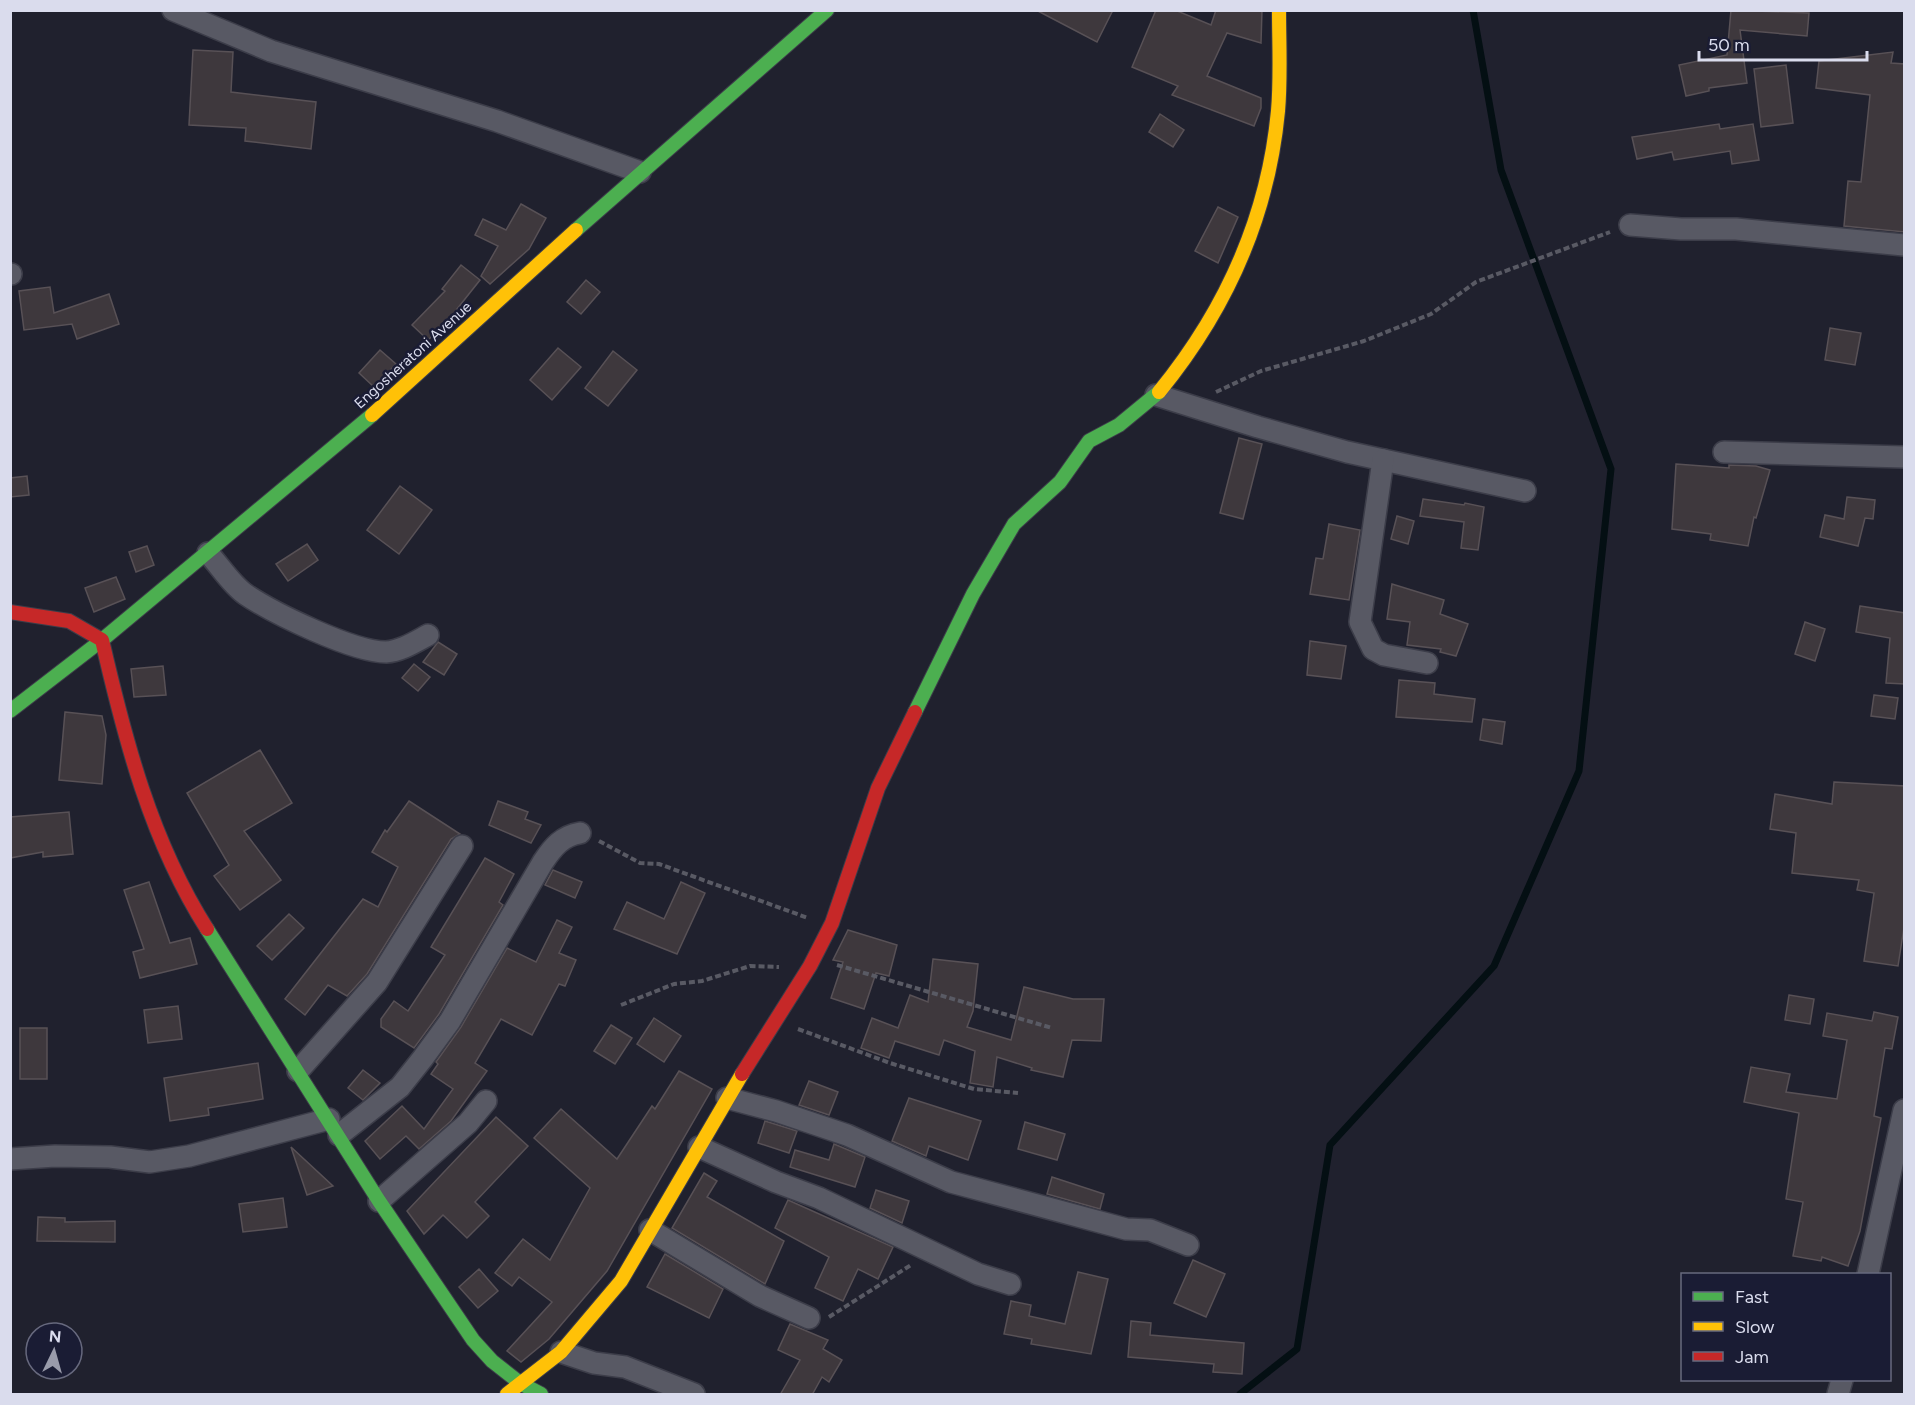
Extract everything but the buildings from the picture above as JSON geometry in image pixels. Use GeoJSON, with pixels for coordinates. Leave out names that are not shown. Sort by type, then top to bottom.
{"type":"FeatureCollection","features":[{"type":"Feature","properties":{"kind":"street"},"geometry":{"type":"LineString","coordinates":[[173,10],[271,51],[474,114],[640,171]]}},
{"type":"Feature","properties":{"kind":"street","name":"Engosheratoni Avenue"},"geometry":{"type":"LineString","coordinates":[[10,711],[102,640],[340,443],[640,171],[827,10]]}},
{"type":"Feature","properties":{"kind":"street"},"geometry":{"type":"LineString","coordinates":[[507,1395],[561,1352],[621,1281],[727,1098],[812,963],[832,923],[878,788],[973,594],[1014,524],[1059,482],[1089,441],[1119,425],[1156,394],[1184,361],[1240,265],[1265,191],[1278,110],[1279,10]]}},
{"type":"Feature","properties":{"kind":"street"},"geometry":{"type":"LineString","coordinates":[[1630,225],[1681,229],[1736,229],[1905,245]]}},
{"type":"Feature","properties":{"kind":"street"},"geometry":{"type":"LineString","coordinates":[[1156,394],[1258,427],[1383,460],[1525,491]]}},
{"type":"Feature","properties":{"kind":"street"},"geometry":{"type":"LineString","coordinates":[[1724,452],[1905,457]]}},
{"type":"Feature","properties":{"kind":"street"},"geometry":{"type":"LineString","coordinates":[[1383,460],[1360,622],[1373,649],[1384,655],[1427,663]]}},
{"type":"Feature","properties":{"kind":"street"},"geometry":{"type":"LineString","coordinates":[[208,553],[243,593],[273,610],[364,649],[386,652],[407,646],[428,634]]}},
{"type":"Feature","properties":{"kind":"street"},"geometry":{"type":"LineString","coordinates":[[10,612],[69,621],[102,640],[126,743],[169,860],[199,917],[379,1201],[473,1340],[492,1361],[520,1383],[541,1395]]}},
{"type":"Feature","properties":{"kind":"street"},"geometry":{"type":"LineString","coordinates":[[10,1159],[99,1157],[150,1162],[334,1127],[400,1087],[412,1073],[450,1021],[554,846],[568,835],[579,833]]}},
{"type":"Feature","properties":{"kind":"street"},"geometry":{"type":"LineString","coordinates":[[298,1071],[377,982],[462,846]]}},
{"type":"Feature","properties":{"kind":"street"},"geometry":{"type":"LineString","coordinates":[[727,1098],[776,1111],[847,1135],[951,1182],[1126,1229],[1150,1230],[1188,1245]]}},
{"type":"Feature","properties":{"kind":"street"},"geometry":{"type":"LineString","coordinates":[[379,1201],[468,1123],[486,1101]]}},
{"type":"Feature","properties":{"kind":"street"},"geometry":{"type":"LineString","coordinates":[[1868,1273],[1905,1110]]}},
{"type":"Feature","properties":{"kind":"street"},"geometry":{"type":"LineString","coordinates":[[699,1147],[776,1182],[819,1198],[978,1274],[1010,1284]]}},
{"type":"Feature","properties":{"kind":"street"},"geometry":{"type":"LineString","coordinates":[[650,1230],[760,1296],[809,1318]]}},
{"type":"Feature","properties":{"kind":"street"},"geometry":{"type":"LineString","coordinates":[[561,1352],[594,1362],[626,1367],[694,1395]]}},
{"type":"Feature","properties":{"kind":"path"},"geometry":{"type":"LineString","coordinates":[[1188,405],[1262,371],[1364,341],[1431,314],[1476,282],[1630,225]]}},
{"type":"Feature","properties":{"kind":"path"},"geometry":{"type":"LineString","coordinates":[[579,833],[611,846],[640,863],[659,864],[817,921],[832,923]]}},
{"type":"Feature","properties":{"kind":"path"},"geometry":{"type":"LineString","coordinates":[[621,1005],[674,984],[702,981],[750,966],[812,963],[1052,1028]]}},
{"type":"Feature","properties":{"kind":"path"},"geometry":{"type":"LineString","coordinates":[[775,1021],[890,1064],[974,1089],[1018,1093]]}},
{"type":"Feature","properties":{"kind":"path"},"geometry":{"type":"LineString","coordinates":[[809,1318],[826,1319],[903,1272],[927,1250]]}},
{"type":"Feature","properties":{"kind":"waterway"},"geometry":{"type":"LineString","coordinates":[[1240,1394],[1297,1349],[1330,1145],[1494,966],[1579,771],[1611,469],[1501,170],[1473,10]]}},
{"type":"Feature","properties":{"kind":"traffic: fast"},"geometry":{"type":"LineString","coordinates":[[576,230],[827,10]]}},
{"type":"Feature","properties":{"kind":"traffic: fast"},"geometry":{"type":"LineString","coordinates":[[915,712],[973,594],[1014,524],[1060,482],[1089,441],[1119,425],[1159,392]]}},
{"type":"Feature","properties":{"kind":"traffic: fast"},"geometry":{"type":"LineString","coordinates":[[10,711],[102,640],[372,415]]}},
{"type":"Feature","properties":{"kind":"traffic: fast"},"geometry":{"type":"LineString","coordinates":[[207,929],[379,1201],[473,1340],[492,1361],[520,1383],[541,1394]]}},
{"type":"Feature","properties":{"kind":"traffic: slow"},"geometry":{"type":"LineString","coordinates":[[1159,392],[1183,361],[1223,295],[1254,225],[1265,188],[1278,111],[1279,10]]}},
{"type":"Feature","properties":{"kind":"traffic: slow"},"geometry":{"type":"LineString","coordinates":[[372,415],[576,230]]}},
{"type":"Feature","properties":{"kind":"traffic: slow"},"geometry":{"type":"LineString","coordinates":[[507,1394],[561,1352],[621,1281],[742,1074]]}},
{"type":"Feature","properties":{"kind":"traffic: jam"},"geometry":{"type":"LineString","coordinates":[[10,612],[69,621],[102,640],[120,715],[155,825],[170,861],[207,929]]}},
{"type":"Feature","properties":{"kind":"traffic: jam"},"geometry":{"type":"LineString","coordinates":[[742,1074],[810,966],[832,923],[878,788],[915,712]]}}]}
